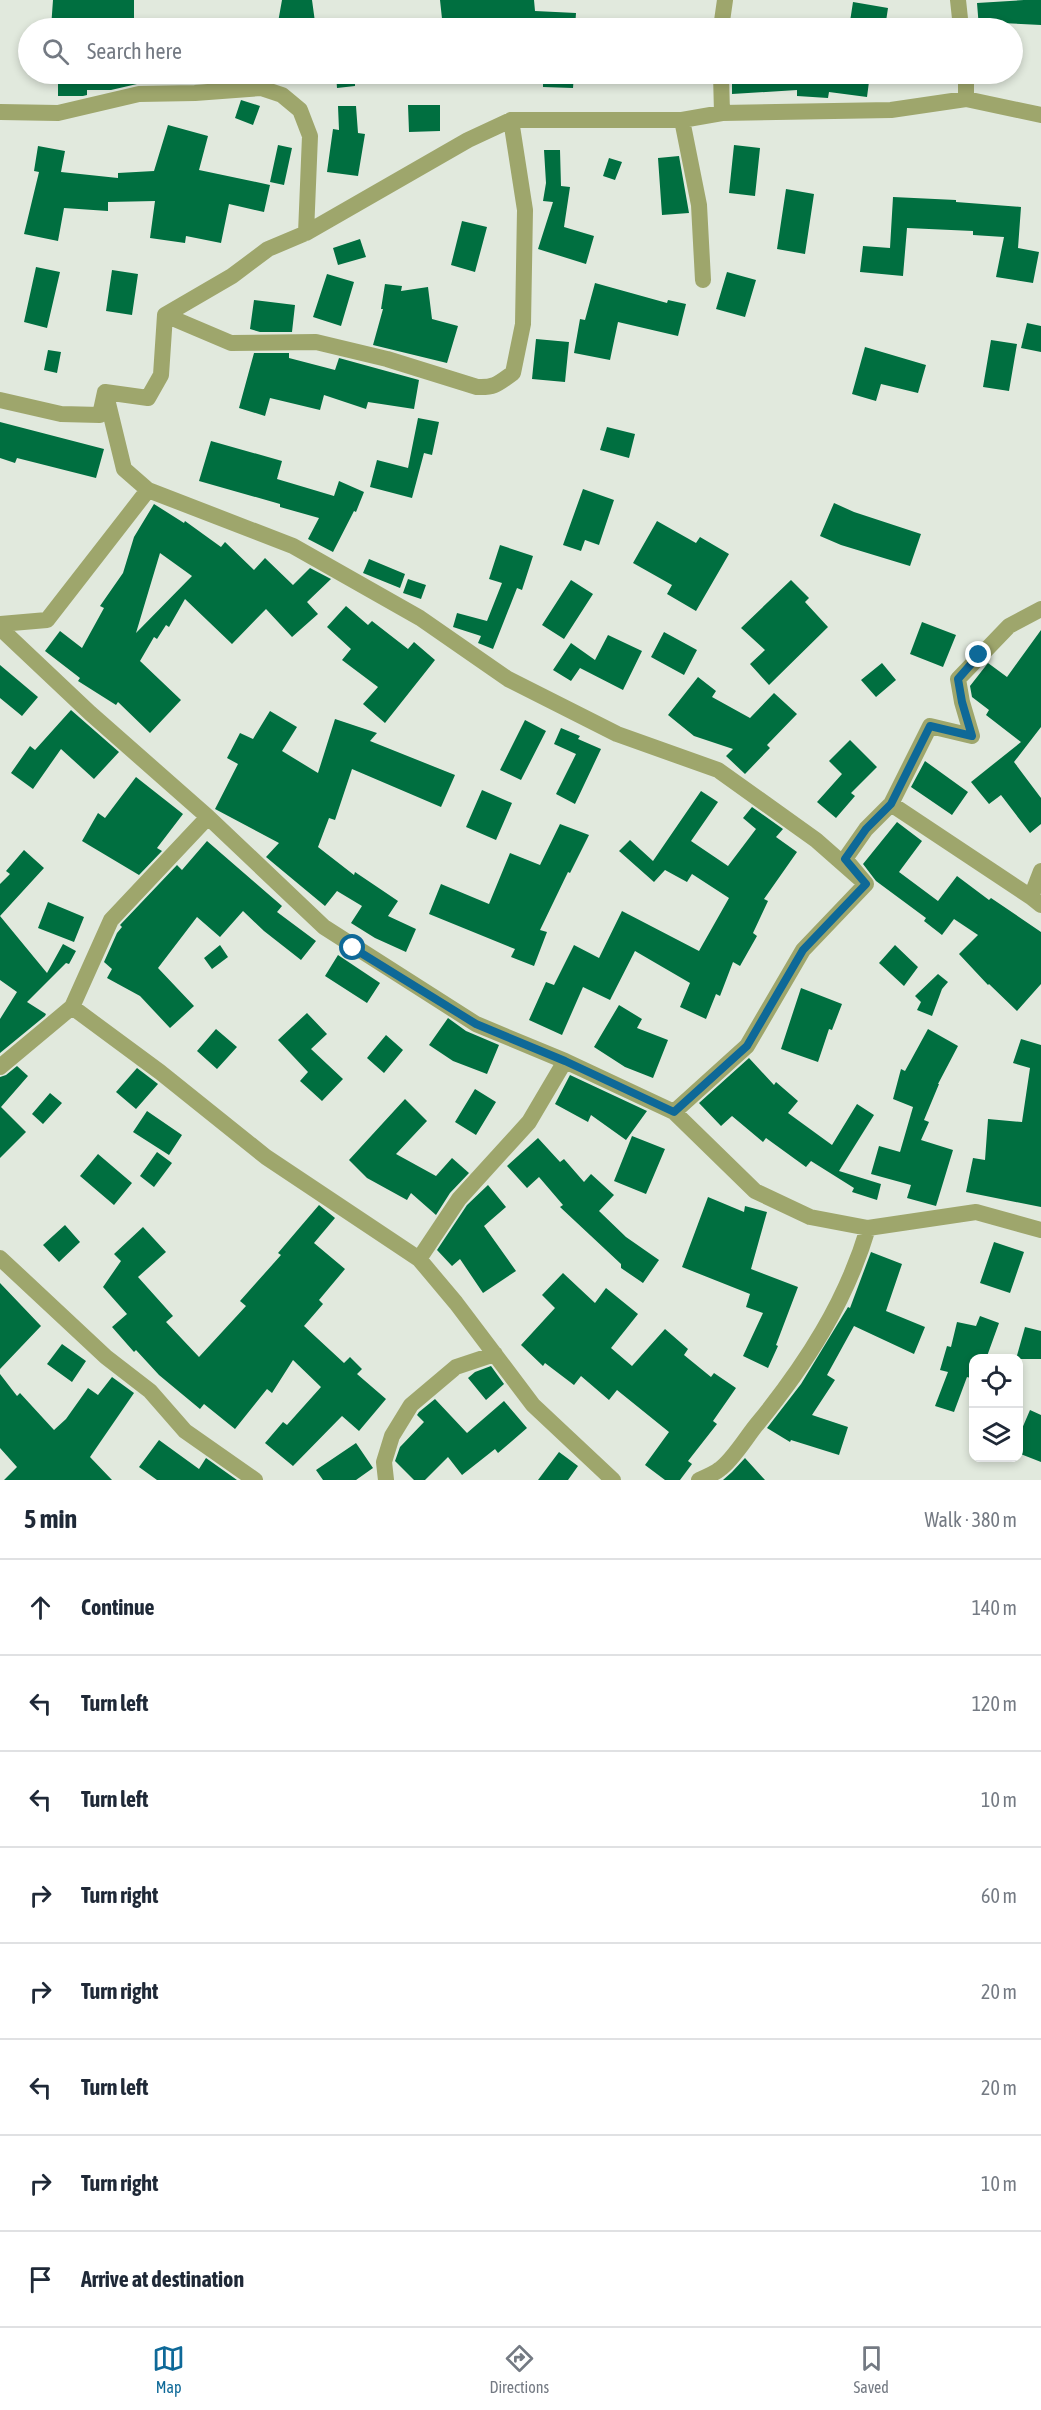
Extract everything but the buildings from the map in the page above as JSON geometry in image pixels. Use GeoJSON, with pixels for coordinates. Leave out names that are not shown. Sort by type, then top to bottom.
{"type":"FeatureCollection","features":[{"type":"Feature","properties":{"kind":"street"},"geometry":{"type":"LineString","coordinates":[[722,18],[725,0]]}},
{"type":"Feature","properties":{"kind":"street"},"geometry":{"type":"LineString","coordinates":[[958,0],[960,18]]}},
{"type":"Feature","properties":{"kind":"street"},"geometry":{"type":"LineString","coordinates":[[722,84],[722,113]]}},
{"type":"Feature","properties":{"kind":"street"},"geometry":{"type":"LineString","coordinates":[[966,84],[966,99]]}},
{"type":"Feature","properties":{"kind":"street"},"geometry":{"type":"LineString","coordinates":[[0,111],[58,113],[139,94],[261,88],[282,95],[300,110],[310,136],[306,233]]}},
{"type":"Feature","properties":{"kind":"street"},"geometry":{"type":"LineString","coordinates":[[165,315],[232,276],[268,249],[306,233],[468,140],[511,120],[682,120],[722,113],[891,110],[966,99],[1041,115]]}},
{"type":"Feature","properties":{"kind":"street"},"geometry":{"type":"LineString","coordinates":[[165,315],[231,343],[316,342],[387,359],[477,387],[495,386],[513,373],[523,324],[525,210],[511,120]]}},
{"type":"Feature","properties":{"kind":"street"},"geometry":{"type":"LineString","coordinates":[[682,120],[699,205],[704,280]]}},
{"type":"Feature","properties":{"kind":"street"},"geometry":{"type":"LineString","coordinates":[[105,392],[148,398],[161,375],[165,315]]}},
{"type":"Feature","properties":{"kind":"street"},"geometry":{"type":"LineString","coordinates":[[0,400],[61,414],[100,415],[105,392]]}},
{"type":"Feature","properties":{"kind":"street"},"geometry":{"type":"LineString","coordinates":[[105,392],[124,469],[148,490],[293,546],[420,618],[508,679],[617,734],[718,770],[816,840],[866,884]]}},
{"type":"Feature","properties":{"kind":"street"},"geometry":{"type":"LineString","coordinates":[[0,624],[47,620],[148,490]]}},
{"type":"Feature","properties":{"kind":"street"},"geometry":{"type":"LineString","coordinates":[[866,884],[845,859],[866,829],[891,804],[930,726],[972,736],[958,679],[1009,626],[1041,609]]}},
{"type":"Feature","properties":{"kind":"street"},"geometry":{"type":"LineString","coordinates":[[0,628],[90,713],[208,817],[324,927],[353,948],[476,1024],[565,1061],[674,1112],[755,1191],[810,1217],[868,1228],[976,1212],[1041,1230]]}},
{"type":"Feature","properties":{"kind":"street"},"geometry":{"type":"LineString","coordinates":[[891,804],[1036,901],[1041,871]]}},
{"type":"Feature","properties":{"kind":"street"},"geometry":{"type":"LineString","coordinates":[[0,1067],[72,1007],[111,920],[208,817]]}},
{"type":"Feature","properties":{"kind":"street"},"geometry":{"type":"LineString","coordinates":[[674,1112],[747,1046],[803,950],[866,884]]}},
{"type":"Feature","properties":{"kind":"street"},"geometry":{"type":"LineString","coordinates":[[72,1007],[160,1072],[266,1157],[419,1259],[456,1303],[533,1405],[613,1480]]}},
{"type":"Feature","properties":{"kind":"street"},"geometry":{"type":"LineString","coordinates":[[419,1259],[459,1199],[529,1122],[565,1061]]}},
{"type":"Feature","properties":{"kind":"street"},"geometry":{"type":"LineString","coordinates":[[699,1480],[721,1469],[775,1402],[816,1345],[835,1312],[857,1263],[868,1228]]}},
{"type":"Feature","properties":{"kind":"street"},"geometry":{"type":"LineString","coordinates":[[0,1258],[106,1357],[150,1392],[185,1431],[255,1480]]}},
{"type":"Feature","properties":{"kind":"street"},"geometry":{"type":"LineString","coordinates":[[386,1480],[384,1462],[392,1436],[411,1405],[456,1367],[495,1354]]}},
{"type":"Feature","properties":{"kind":"route"},"geometry":{"type":"LineString","coordinates":[[353,948],[476,1024],[565,1061],[674,1112],[747,1046],[803,950],[866,884],[845,859],[866,829],[891,804],[930,726],[972,736],[958,679],[979,655]]}}]}
